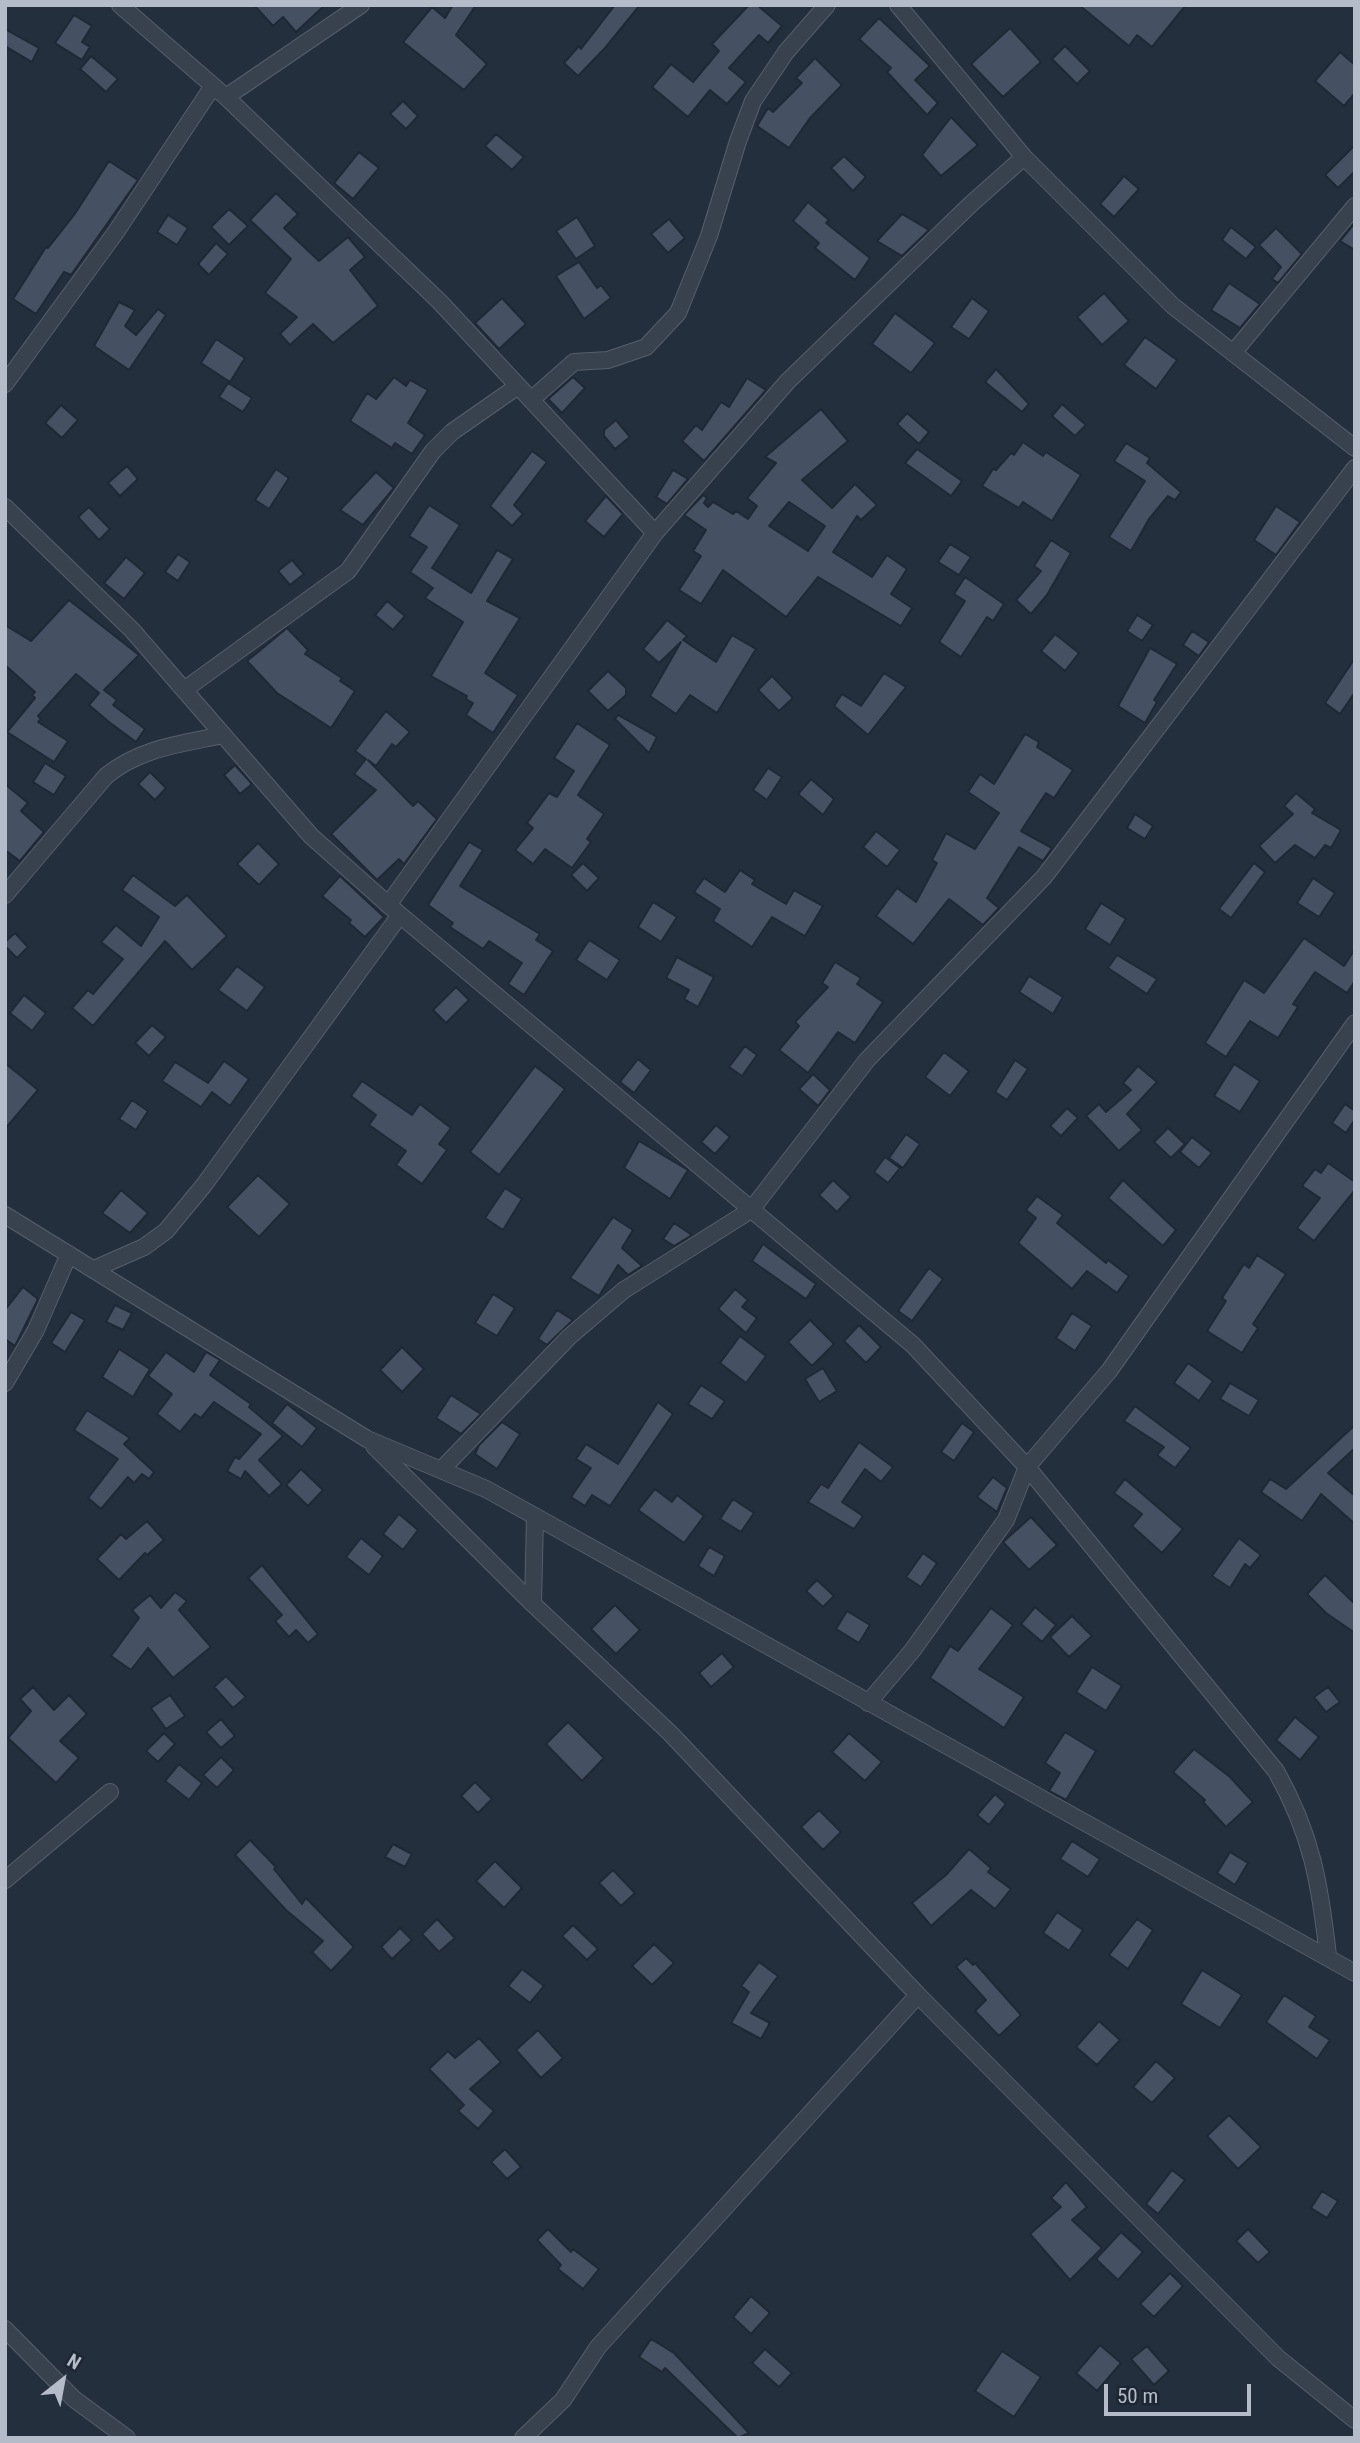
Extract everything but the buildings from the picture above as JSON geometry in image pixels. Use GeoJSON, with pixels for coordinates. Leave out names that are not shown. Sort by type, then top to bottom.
{"type":"FeatureCollection","features":[{"type":"Feature","properties":{"kind":"street"},"geometry":{"type":"LineString","coordinates":[[120,5],[226,97],[440,302],[654,533]]}},
{"type":"Feature","properties":{"kind":"street"},"geometry":{"type":"LineString","coordinates":[[226,97],[361,5]]}},
{"type":"Feature","properties":{"kind":"street"},"geometry":{"type":"LineString","coordinates":[[532,399],[574,362],[608,360],[646,347],[678,313],[709,236],[753,101],[786,52],[827,5]]}},
{"type":"Feature","properties":{"kind":"street"},"geometry":{"type":"LineString","coordinates":[[898,5],[1024,158],[1173,306],[1355,447]]}},
{"type":"Feature","properties":{"kind":"street"},"geometry":{"type":"LineString","coordinates":[[5,384],[116,232],[213,86]]}},
{"type":"Feature","properties":{"kind":"street"},"geometry":{"type":"LineString","coordinates":[[94,1269],[144,1247],[166,1231],[204,1185],[654,533],[788,381],[971,204],[1024,158]]}},
{"type":"Feature","properties":{"kind":"street"},"geometry":{"type":"LineString","coordinates":[[1233,353],[1355,206]]}},
{"type":"Feature","properties":{"kind":"street"},"geometry":{"type":"LineString","coordinates":[[184,690],[348,570],[433,452],[452,432],[518,386]]}},
{"type":"Feature","properties":{"kind":"street"},"geometry":{"type":"LineString","coordinates":[[441,1470],[569,1337],[624,1290],[751,1210],[867,1060],[1044,877],[1355,468]]}},
{"type":"Feature","properties":{"kind":"street"},"geometry":{"type":"LineString","coordinates":[[5,508],[132,630],[311,836],[394,910],[913,1345],[1027,1467],[1276,1771],[1297,1812],[1321,1886],[1328,1956]]}},
{"type":"Feature","properties":{"kind":"street"},"geometry":{"type":"LineString","coordinates":[[5,895],[106,776],[122,762],[141,753],[223,735]]}},
{"type":"Feature","properties":{"kind":"street"},"geometry":{"type":"LineString","coordinates":[[868,1703],[912,1651],[1006,1520],[1027,1467],[1109,1371],[1355,1023]]}},
{"type":"Feature","properties":{"kind":"street"},"geometry":{"type":"LineString","coordinates":[[5,1215],[367,1439],[486,1489],[1355,1973]]}},
{"type":"Feature","properties":{"kind":"street"},"geometry":{"type":"LineString","coordinates":[[5,1383],[36,1329],[69,1254]]}},
{"type":"Feature","properties":{"kind":"street"},"geometry":{"type":"LineString","coordinates":[[367,1439],[533,1604],[670,1733],[918,1994],[1278,2358],[1355,2420]]}},
{"type":"Feature","properties":{"kind":"street"},"geometry":{"type":"LineString","coordinates":[[533,1604],[535,1517]]}},
{"type":"Feature","properties":{"kind":"street"},"geometry":{"type":"LineString","coordinates":[[5,1880],[110,1792]]}},
{"type":"Feature","properties":{"kind":"street"},"geometry":{"type":"LineString","coordinates":[[523,2438],[563,2400],[598,2347],[918,1994]]}},
{"type":"Feature","properties":{"kind":"street"},"geometry":{"type":"LineString","coordinates":[[5,2329],[74,2399],[127,2438]]}}]}
